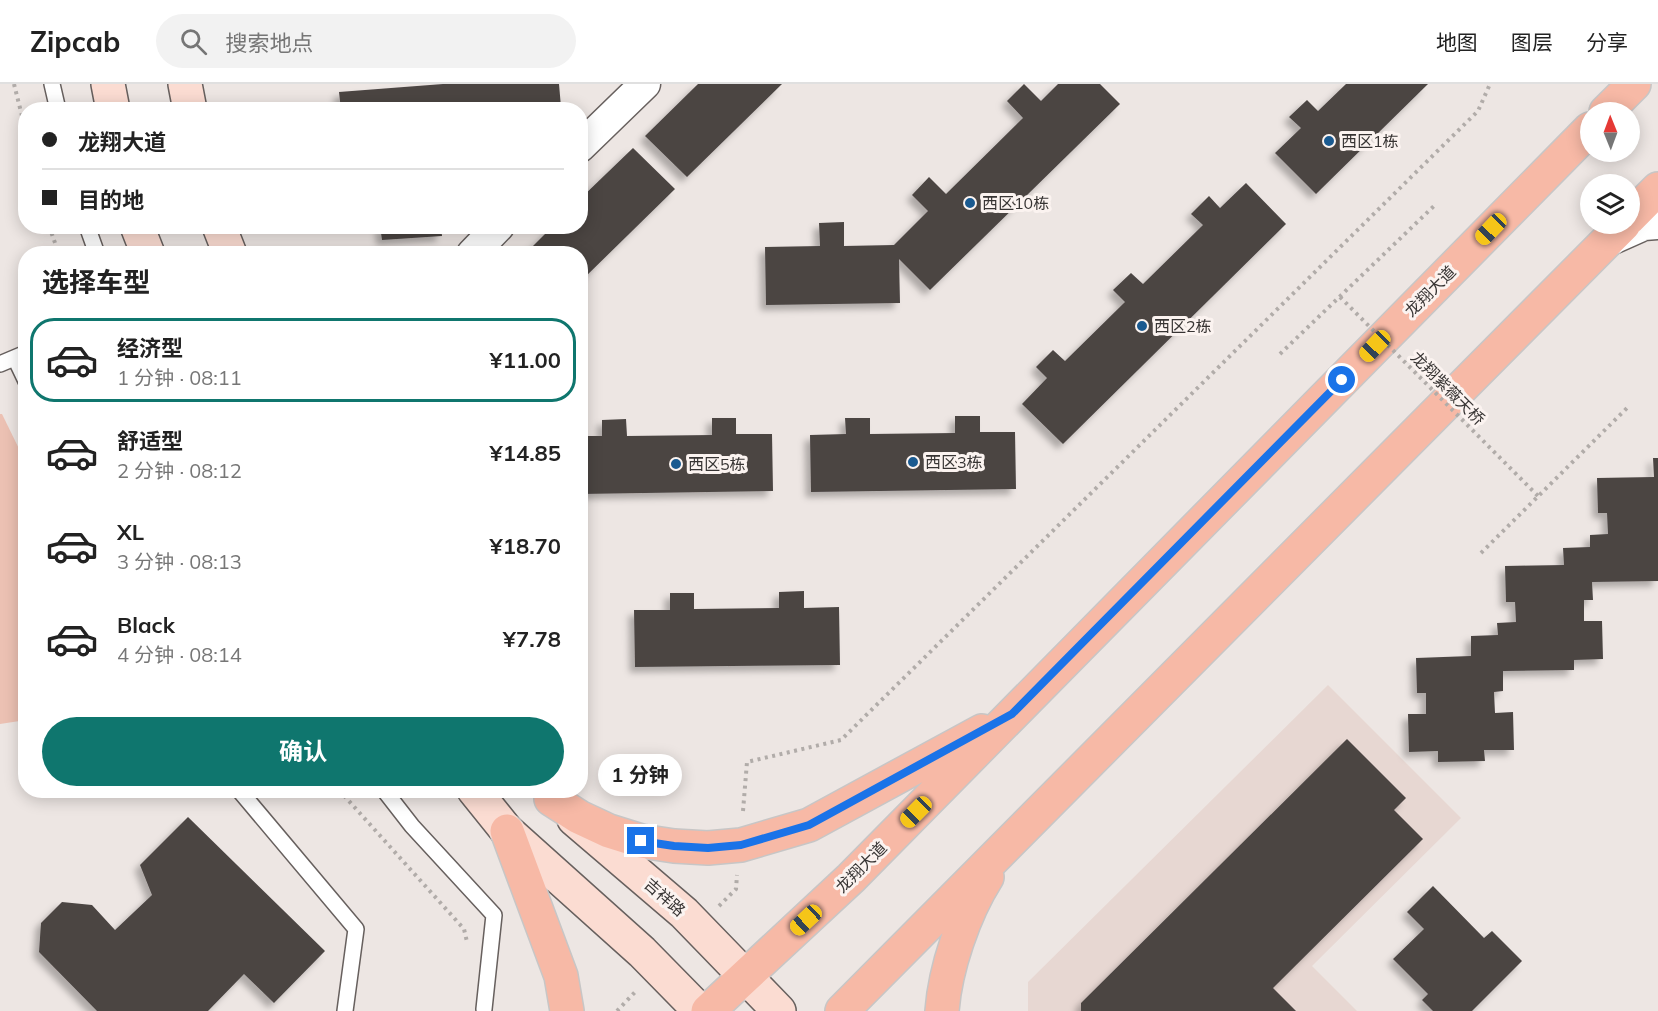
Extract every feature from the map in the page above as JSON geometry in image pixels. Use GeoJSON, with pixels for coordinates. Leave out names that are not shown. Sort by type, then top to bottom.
{"type":"FeatureCollection","features":[{"type":"Feature","properties":{"kind":"main road"},"geometry":{"type":"LineString","coordinates":[[108,84],[111,102]]}},
{"type":"Feature","properties":{"kind":"main road"},"geometry":{"type":"LineString","coordinates":[[185,84],[188,102]]}},
{"type":"Feature","properties":{"kind":"main road","name":"龙翔大道"},"geometry":{"type":"LineString","coordinates":[[708,1011],[851,878],[1580,139]]}},
{"type":"Feature","properties":{"kind":"main road"},"geometry":{"type":"LineString","coordinates":[[1640,207],[1658,189]]}},
{"type":"Feature","properties":{"kind":"main road"},"geometry":{"type":"LineString","coordinates":[[842,1011],[1614,234]]}},
{"type":"Feature","properties":{"kind":"main road"},"geometry":{"type":"LineString","coordinates":[[552,798],[579,817],[609,831],[641,841],[696,848],[741,845],[809,825],[1012,714]]}},
{"type":"Feature","properties":{"kind":"main road"},"geometry":{"type":"LineString","coordinates":[[480,798],[507,831],[658,968],[700,1011]]}},
{"type":"Feature","properties":{"kind":"main road","name":"吉祥路"},"geometry":{"type":"LineString","coordinates":[[551,798],[684,913],[780,1011]]}},
{"type":"Feature","properties":{"kind":"main road"},"geometry":{"type":"LineString","coordinates":[[507,831],[561,976],[567,1011]]}},
{"type":"Feature","properties":{"kind":"main road"},"geometry":{"type":"LineString","coordinates":[[942,1011],[954,949],[977,894],[1008,844]]}},
{"type":"Feature","properties":{"kind":"street"},"geometry":{"type":"LineString","coordinates":[[588,139],[645,84]]}},
{"type":"Feature","properties":{"kind":"street"},"geometry":{"type":"LineString","coordinates":[[1640,226],[1658,224]]}},
{"type":"Feature","properties":{"kind":"street"},"geometry":{"type":"LineString","coordinates":[[480,246],[492,234]]}},
{"type":"Feature","properties":{"kind":"lane"},"geometry":{"type":"LineString","coordinates":[[52,84],[56,102]]}},
{"type":"Feature","properties":{"kind":"lane"},"geometry":{"type":"LineString","coordinates":[[0,364],[18,357]]}},
{"type":"Feature","properties":{"kind":"lane"},"geometry":{"type":"LineString","coordinates":[[247,798],[356,929],[345,1011]]}},
{"type":"Feature","properties":{"kind":"lane"},"geometry":{"type":"LineString","coordinates":[[390,798],[412,826],[494,915],[484,1010]]}},
{"type":"Feature","properties":{"kind":"path"},"geometry":{"type":"LineString","coordinates":[[14,84],[18,102]]}},
{"type":"Feature","properties":{"kind":"path"},"geometry":{"type":"LineString","coordinates":[[698,927],[736,889],[747,762],[841,740],[1478,111],[1490,84]]}},
{"type":"Feature","properties":{"kind":"path"},"geometry":{"type":"LineString","coordinates":[[1280,354],[1435,205]]}},
{"type":"Feature","properties":{"kind":"path","name":"龙翔紫薇天桥"},"geometry":{"type":"LineString","coordinates":[[1340,297],[1538,496]]}},
{"type":"Feature","properties":{"kind":"path"},"geometry":{"type":"LineString","coordinates":[[1481,553],[1627,408]]}},
{"type":"Feature","properties":{"kind":"path"},"geometry":{"type":"LineString","coordinates":[[346,798],[464,929],[470,952]]}},
{"type":"Feature","properties":{"kind":"path"},"geometry":{"type":"LineString","coordinates":[[617,1011],[658,968]]}},
{"type":"Feature","properties":{"kind":"shaded area"},"geometry":{"type":"Polygon","coordinates":[[[0,414],[2,414],[18,447],[18,721],[0,724],[0,414]]]}},
{"type":"Feature","properties":{"kind":"shaded area"},"geometry":{"type":"Polygon","coordinates":[[[1328,685],[1461,818],[1312,966],[1357,1011],[1028,1011],[1028,982],[1328,685]]]}},
{"type":"Feature","properties":{"kind":"building"},"geometry":{"type":"Polygon","coordinates":[[[443,84],[559,84],[561,102],[340,102],[339,92],[443,84]]]}},
{"type":"Feature","properties":{"kind":"building"},"geometry":{"type":"Polygon","coordinates":[[[698,84],[782,84],[687,177],[645,136],[698,84]]]}},
{"type":"Feature","properties":{"kind":"building","name":"西区10栋"},"geometry":{"type":"Polygon","coordinates":[[[1024,84],[1041,101],[1058,84],[1100,84],[1120,104],[930,290],[899,259],[900,303],[766,305],[765,247],[820,246],[819,223],[844,222],[844,246],[894,245],[928,211],[912,195],[929,177],[946,194],[1023,118],[1007,101],[1024,84]]]}},
{"type":"Feature","properties":{"kind":"building","name":"西区1栋"},"geometry":{"type":"Polygon","coordinates":[[[1346,84],[1428,84],[1316,194],[1275,153],[1301,128],[1289,117],[1307,100],[1318,111],[1346,84]]]}},
{"type":"Feature","properties":{"kind":"building"},"geometry":{"type":"Polygon","coordinates":[[[633,148],[675,189],[588,274],[588,246],[533,246],[545,234],[588,234],[588,191],[633,148]]]}},
{"type":"Feature","properties":{"kind":"building","name":"西区2栋"},"geometry":{"type":"Polygon","coordinates":[[[1246,183],[1286,224],[1063,444],[1022,404],[1047,378],[1036,367],[1053,350],[1065,361],[1125,302],[1113,290],[1131,273],[1143,284],[1203,225],[1191,214],[1209,196],[1220,208],[1246,183]]]}},
{"type":"Feature","properties":{"kind":"building"},"geometry":{"type":"Polygon","coordinates":[[[381,234],[442,234],[442,236],[382,240],[381,234]]]}},
{"type":"Feature","properties":{"kind":"building","name":"西区3栋"},"geometry":{"type":"Polygon","coordinates":[[[955,416],[980,416],[980,432],[1015,432],[1016,489],[811,492],[810,435],[846,434],[845,418],[870,418],[870,434],[955,433],[955,416]]]}},
{"type":"Feature","properties":{"kind":"building","name":"西区5栋"},"geometry":{"type":"Polygon","coordinates":[[[712,418],[736,418],[736,434],[772,434],[773,491],[588,494],[588,436],[602,436],[602,420],[626,419],[627,436],[712,435],[712,418]]]}},
{"type":"Feature","properties":{"kind":"building"},"geometry":{"type":"Polygon","coordinates":[[[1653,458],[1658,458],[1658,581],[1592,582],[1593,600],[1584,600],[1584,621],[1602,621],[1603,659],[1574,660],[1574,670],[1503,671],[1503,691],[1494,692],[1495,713],[1513,712],[1514,750],[1484,750],[1485,761],[1438,762],[1438,751],[1409,752],[1408,714],[1426,714],[1426,693],[1417,693],[1416,658],[1471,656],[1471,636],[1498,635],[1497,623],[1516,622],[1515,602],[1506,602],[1505,566],[1564,565],[1563,548],[1590,547],[1590,535],[1608,534],[1607,513],[1598,513],[1597,478],[1654,477],[1653,458]]]}},
{"type":"Feature","properties":{"kind":"building"},"geometry":{"type":"Polygon","coordinates":[[[804,591],[804,608],[839,607],[840,665],[635,667],[634,610],[670,610],[670,593],[694,593],[694,609],[779,608],[779,592],[804,591]]]}},
{"type":"Feature","properties":{"kind":"building"},"geometry":{"type":"Polygon","coordinates":[[[1347,739],[1406,798],[1394,810],[1423,839],[1273,988],[1296,1011],[1081,1011],[1081,1003],[1347,739]]]}},
{"type":"Feature","properties":{"kind":"building"},"geometry":{"type":"Polygon","coordinates":[[[188,817],[325,951],[274,1003],[244,974],[208,1011],[97,1011],[39,952],[41,923],[62,902],[92,905],[115,930],[152,895],[140,865],[188,817]]]}},
{"type":"Feature","properties":{"kind":"building"},"geometry":{"type":"Polygon","coordinates":[[[1433,886],[1484,938],[1492,931],[1522,961],[1472,1011],[1433,1011],[1422,1000],[1428,994],[1393,959],[1424,929],[1407,912],[1433,886]]]}},
{"type":"Feature","properties":{"kind":"place","name":"西区1栋"},"geometry":{"type":"Point","coordinates":[1329,141]}},
{"type":"Feature","properties":{"kind":"place","name":"西区10栋"},"geometry":{"type":"Point","coordinates":[970,203]}},
{"type":"Feature","properties":{"kind":"place","name":"西区2栋"},"geometry":{"type":"Point","coordinates":[1142,326]}},
{"type":"Feature","properties":{"kind":"place","name":"西区3栋"},"geometry":{"type":"Point","coordinates":[913,462]}},
{"type":"Feature","properties":{"kind":"place","name":"西区5栋"},"geometry":{"type":"Point","coordinates":[676,464]}},
{"type":"Feature","properties":{"kind":"route"},"geometry":{"type":"LineString","coordinates":[[641,841],[708,848],[741,845],[809,825],[1012,714],[1342,380]]}}]}
